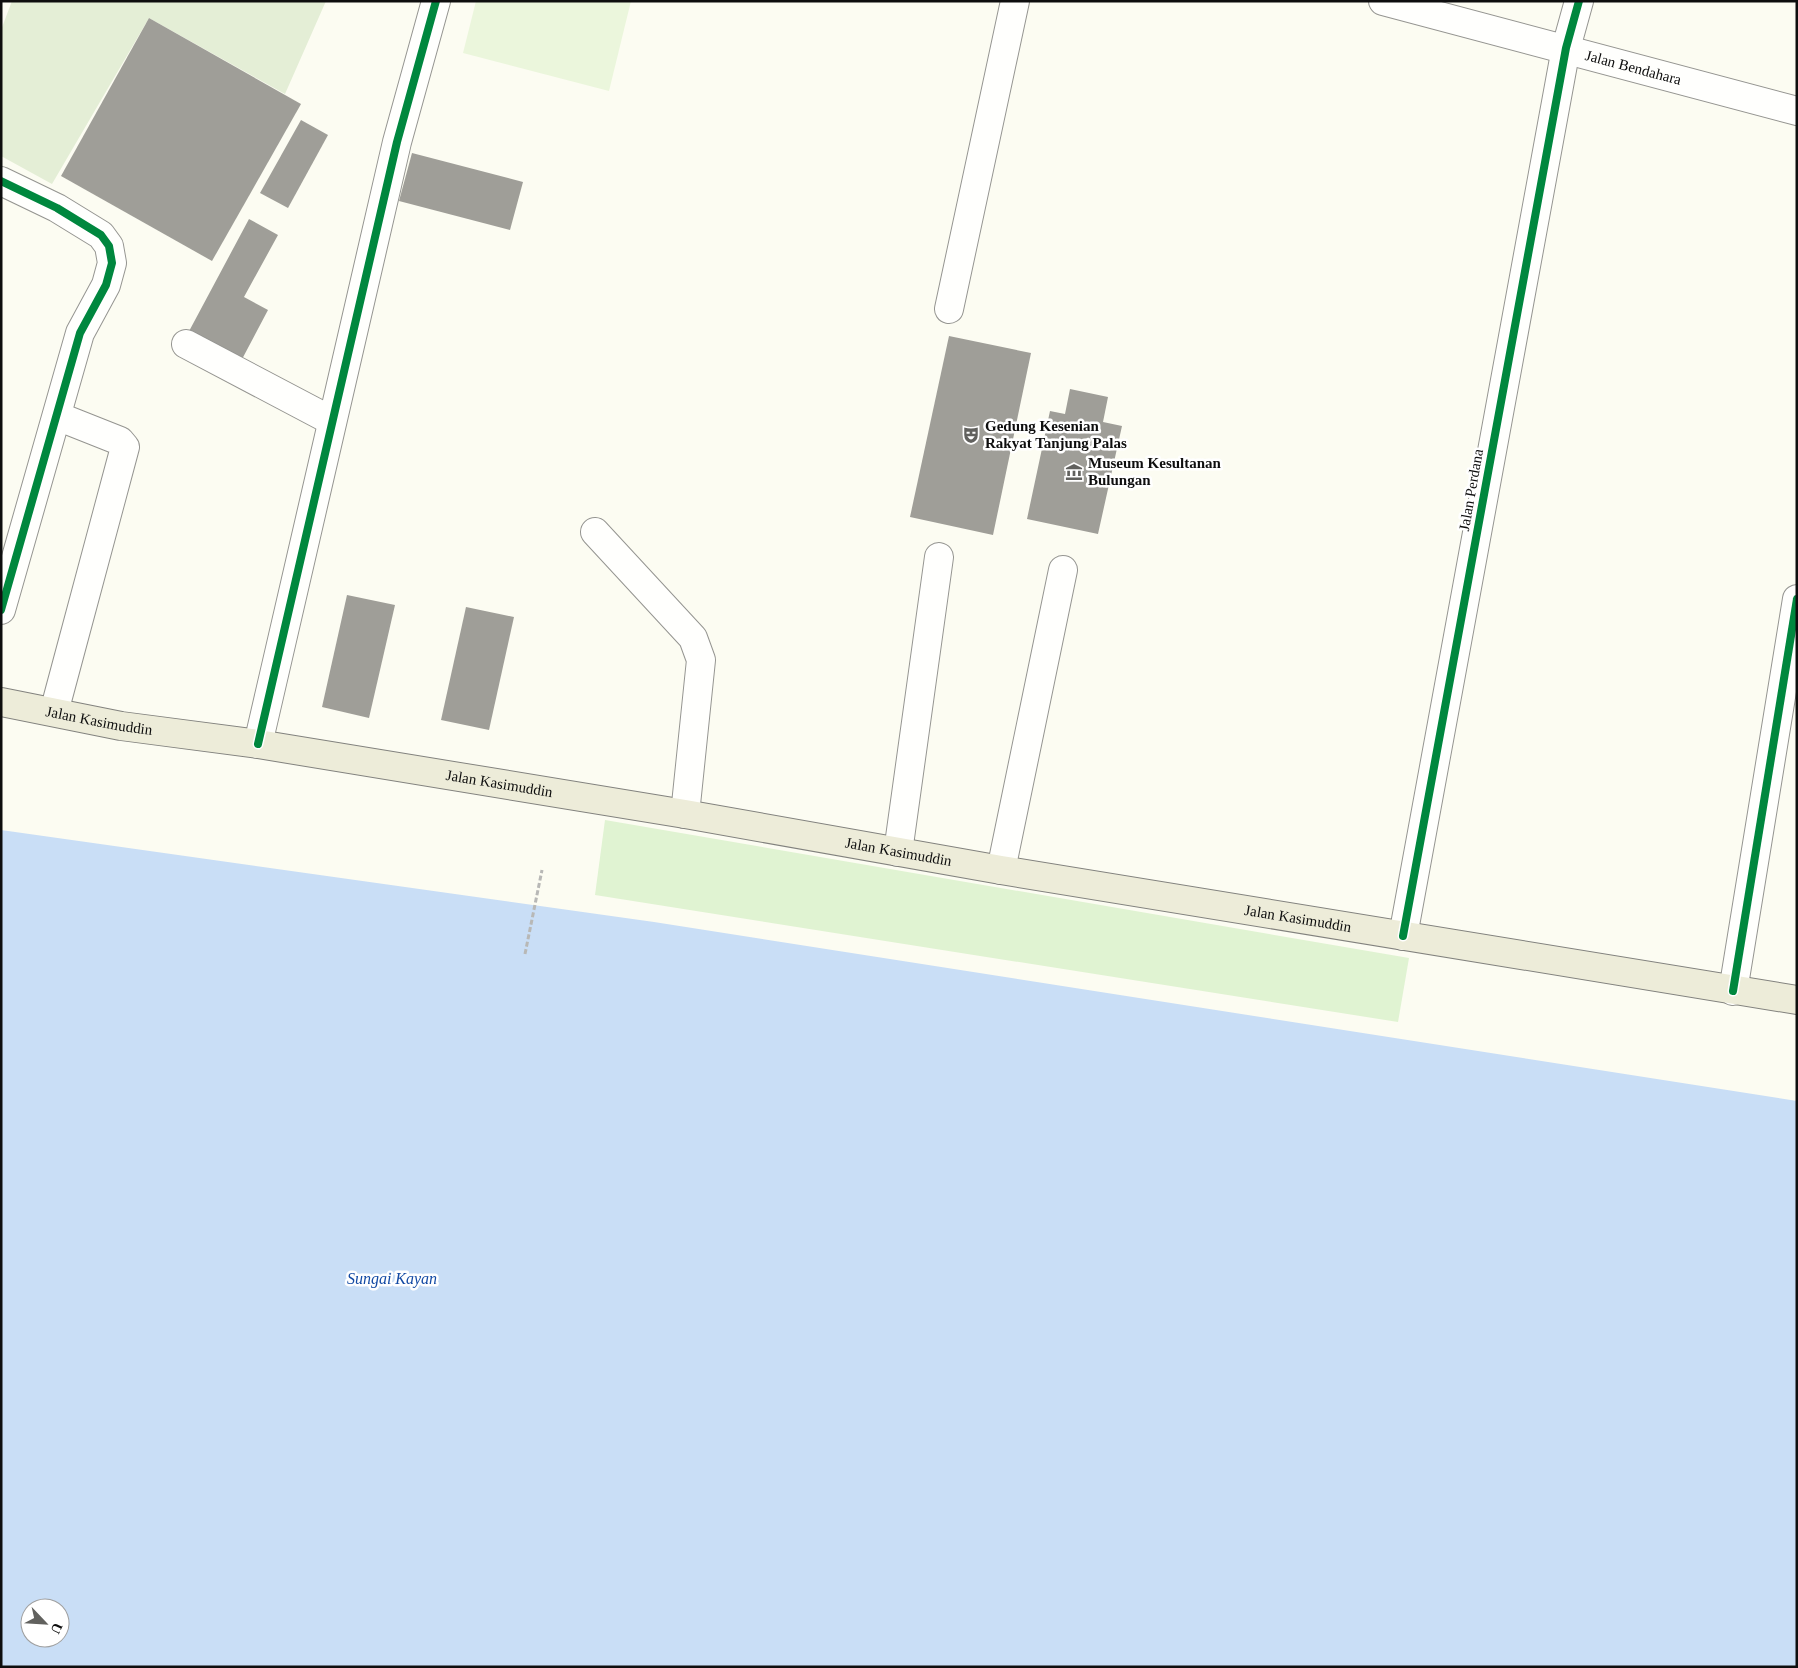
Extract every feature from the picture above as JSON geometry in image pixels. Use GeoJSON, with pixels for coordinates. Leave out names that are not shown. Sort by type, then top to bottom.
{"type":"FeatureCollection","features":[{"type":"Feature","properties":{"kind":"main road","name":"Jalan Kasimuddin"},"geometry":{"type":"LineString","coordinates":[[1,702],[121,726],[258,744],[685,814],[1001,870],[1797,1000]]}},
{"type":"Feature","properties":{"kind":"street"},"geometry":{"type":"LineString","coordinates":[[258,744],[397,142],[436,1]]}},
{"type":"Feature","properties":{"kind":"street"},"geometry":{"type":"LineString","coordinates":[[949,309],[1015,1]]}},
{"type":"Feature","properties":{"kind":"street","name":"Jalan Bendahara"},"geometry":{"type":"LineString","coordinates":[[1382,1],[1566,48],[1797,111]]}},
{"type":"Feature","properties":{"kind":"street","name":"Jalan Perdana"},"geometry":{"type":"LineString","coordinates":[[1403,936],[1566,48],[1578,1]]}},
{"type":"Feature","properties":{"kind":"street"},"geometry":{"type":"LineString","coordinates":[[1,181],[57,208],[101,235],[110,246],[112,263],[106,285],[80,334],[1,610]]}},
{"type":"Feature","properties":{"kind":"street"},"geometry":{"type":"LineString","coordinates":[[186,344],[332,421]]}},
{"type":"Feature","properties":{"kind":"street"},"geometry":{"type":"LineString","coordinates":[[54,712],[126,447],[120,441],[57,416]]}},
{"type":"Feature","properties":{"kind":"street"},"geometry":{"type":"LineString","coordinates":[[595,532],[693,638],[701,660],[685,814]]}},
{"type":"Feature","properties":{"kind":"street"},"geometry":{"type":"LineString","coordinates":[[898,852],[939,557]]}},
{"type":"Feature","properties":{"kind":"street"},"geometry":{"type":"LineString","coordinates":[[1001,870],[1064,570]]}},
{"type":"Feature","properties":{"kind":"street"},"geometry":{"type":"LineString","coordinates":[[1733,990],[1797,599]]}},
{"type":"Feature","properties":{"kind":"path"},"geometry":{"type":"LineString","coordinates":[[525,954],[542,870]]}},
{"type":"Feature","properties":{"kind":"green space"},"geometry":{"type":"Polygon","coordinates":[[[12,1],[326,1],[285,94],[149,18],[52,184],[1,156],[1,30],[12,1]]]}},
{"type":"Feature","properties":{"kind":"green space"},"geometry":{"type":"Polygon","coordinates":[[[476,1],[631,1],[609,91],[463,53],[476,1]]]}},
{"type":"Feature","properties":{"kind":"green space"},"geometry":{"type":"Polygon","coordinates":[[[605,820],[1409,958],[1398,1022],[595,895],[605,820]]]}},
{"type":"Feature","properties":{"kind":"water","name":"Sungai Kayan"},"geometry":{"type":"Polygon","coordinates":[[[1,830],[654,922],[1797,1101],[1797,1667],[1,1667],[1,830]]]}},
{"type":"Feature","properties":{"kind":"building"},"geometry":{"type":"Polygon","coordinates":[[[149,18],[301,104],[212,261],[61,176],[149,18]]]}},
{"type":"Feature","properties":{"kind":"building"},"geometry":{"type":"Polygon","coordinates":[[[301,120],[328,135],[288,208],[260,193],[301,120]]]}},
{"type":"Feature","properties":{"kind":"building"},"geometry":{"type":"Polygon","coordinates":[[[412,153],[523,182],[510,230],[399,201],[412,153]]]}},
{"type":"Feature","properties":{"kind":"building"},"geometry":{"type":"Polygon","coordinates":[[[249,219],[278,235],[244,297],[268,310],[240,363],[187,335],[249,219]]]}},
{"type":"Feature","properties":{"kind":"building","name":"Gedung Kesenian Rakyat Tanjung Palas"},"geometry":{"type":"Polygon","coordinates":[[[949,336],[1031,353],[993,535],[910,517],[949,336]]]}},
{"type":"Feature","properties":{"kind":"building","name":"Museum Kesultanan Bulungan"},"geometry":{"type":"Polygon","coordinates":[[[1070,389],[1108,397],[1103,422],[1122,426],[1098,534],[1027,519],[1050,411],[1065,414],[1070,389]]]}},
{"type":"Feature","properties":{"kind":"building"},"geometry":{"type":"Polygon","coordinates":[[[347,595],[395,605],[369,718],[322,707],[347,595]]]}},
{"type":"Feature","properties":{"kind":"building"},"geometry":{"type":"Polygon","coordinates":[[[466,607],[514,617],[489,730],[441,720],[466,607]]]}},
{"type":"Feature","properties":{"kind":"cycle path"},"geometry":{"type":"LineString","coordinates":[[258,744],[397,142],[436,1]]}},
{"type":"Feature","properties":{"kind":"cycle path"},"geometry":{"type":"LineString","coordinates":[[1403,936],[1566,48],[1579,1]]}},
{"type":"Feature","properties":{"kind":"cycle path"},"geometry":{"type":"LineString","coordinates":[[1,181],[57,208],[101,235],[109,246],[112,263],[106,285],[80,333],[1,610]]}},
{"type":"Feature","properties":{"kind":"cycle path"},"geometry":{"type":"LineString","coordinates":[[1733,991],[1797,599]]}},
{"type":"Feature","properties":{"kind":"place","name":"Gedung Kesenian Rakyat Tanjung Palas"},"geometry":{"type":"Point","coordinates":[971,435]}},
{"type":"Feature","properties":{"kind":"place","name":"Museum Kesultanan Bulungan"},"geometry":{"type":"Point","coordinates":[1074,472]}}]}
